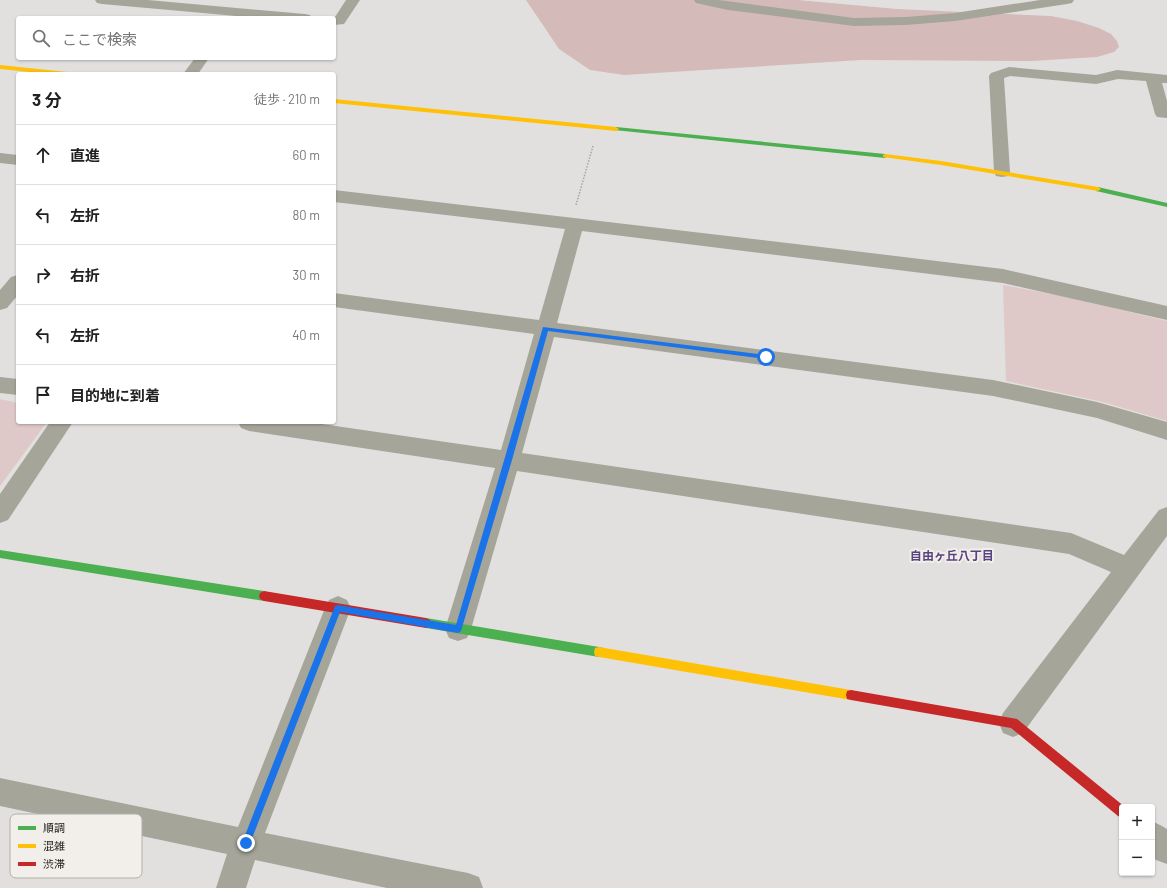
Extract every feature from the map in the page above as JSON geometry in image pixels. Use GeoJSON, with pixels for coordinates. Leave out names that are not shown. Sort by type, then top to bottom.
{"type":"FeatureCollection","features":[{"type":"Feature","properties":{"kind":"street"},"geometry":{"type":"LineString","coordinates":[[102,0],[236,15],[259,16]]}},
{"type":"Feature","properties":{"kind":"street"},"geometry":{"type":"LineString","coordinates":[[236,15],[248,0]]}},
{"type":"Feature","properties":{"kind":"street"},"geometry":{"type":"LineString","coordinates":[[336,21],[339,21],[353,0]]}},
{"type":"Feature","properties":{"kind":"street"},"geometry":{"type":"LineString","coordinates":[[701,0],[728,6],[854,22],[906,21],[955,17],[1067,0]]}},
{"type":"Feature","properties":{"kind":"street"},"geometry":{"type":"LineString","coordinates":[[192,72],[200,60]]}},
{"type":"Feature","properties":{"kind":"street"},"geometry":{"type":"LineString","coordinates":[[0,67],[48,72]]}},
{"type":"Feature","properties":{"kind":"street"},"geometry":{"type":"LineString","coordinates":[[1002,172],[996,76],[1008,71],[1096,80],[1117,74],[1160,78],[1163,114]]}},
{"type":"Feature","properties":{"kind":"street"},"geometry":{"type":"LineString","coordinates":[[336,100],[840,151],[1002,172],[1084,186],[1167,205]]}},
{"type":"Feature","properties":{"kind":"street"},"geometry":{"type":"LineString","coordinates":[[0,158],[16,160]]}},
{"type":"Feature","properties":{"kind":"street"},"geometry":{"type":"LineString","coordinates":[[336,196],[822,253],[1003,276],[1167,313]]}},
{"type":"Feature","properties":{"kind":"street"},"geometry":{"type":"LineString","coordinates":[[458,629],[509,460],[573,225]]}},
{"type":"Feature","properties":{"kind":"street"},"geometry":{"type":"LineString","coordinates":[[0,303],[16,284]]}},
{"type":"Feature","properties":{"kind":"street"},"geometry":{"type":"LineString","coordinates":[[336,300],[994,388],[1097,410],[1167,431]]}},
{"type":"Feature","properties":{"kind":"street"},"geometry":{"type":"LineString","coordinates":[[0,384],[16,387]]}},
{"type":"Feature","properties":{"kind":"street"},"geometry":{"type":"LineString","coordinates":[[0,513],[61,424]]}},
{"type":"Feature","properties":{"kind":"street"},"geometry":{"type":"LineString","coordinates":[[263,424],[1071,544],[1128,568]]}},
{"type":"Feature","properties":{"kind":"street"},"geometry":{"type":"LineString","coordinates":[[1014,723],[1167,517]]}},
{"type":"Feature","properties":{"kind":"street"},"geometry":{"type":"LineString","coordinates":[[0,554],[338,608],[1014,723],[1119,810]]}},
{"type":"Feature","properties":{"kind":"street"},"geometry":{"type":"LineString","coordinates":[[231,888],[246,843],[338,608]]}},
{"type":"Feature","properties":{"kind":"street"},"geometry":{"type":"LineString","coordinates":[[0,792],[106,814]]}},
{"type":"Feature","properties":{"kind":"street"},"geometry":{"type":"LineString","coordinates":[[142,821],[382,872],[468,888]]}},
{"type":"Feature","properties":{"kind":"street"},"geometry":{"type":"LineString","coordinates":[[1155,839],[1167,849]]}},
{"type":"Feature","properties":{"kind":"path"},"geometry":{"type":"LineString","coordinates":[[573,225],[598,127]]}},
{"type":"Feature","properties":{"kind":"shaded area"},"geometry":{"type":"Polygon","coordinates":[[[526,0],[798,0],[897,9],[1051,16],[1077,21],[1099,28],[1111,34],[1117,41],[1119,47],[1114,52],[1097,57],[1032,61],[861,60],[624,75],[590,70],[559,49],[526,0]]]}},
{"type":"Feature","properties":{"kind":"shaded area"},"geometry":{"type":"Polygon","coordinates":[[[1003,285],[1068,297],[1167,321],[1167,421],[1103,402],[1006,381],[1003,285]]]}},
{"type":"Feature","properties":{"kind":"shaded area"},"geometry":{"type":"Polygon","coordinates":[[[0,399],[16,403],[16,424],[46,424],[0,486],[0,399]]]}},
{"type":"Feature","properties":{"kind":"traffic: fast"},"geometry":{"type":"LineString","coordinates":[[616,129],[885,156]]}},
{"type":"Feature","properties":{"kind":"traffic: fast"},"geometry":{"type":"LineString","coordinates":[[1098,189],[1167,205]]}},
{"type":"Feature","properties":{"kind":"traffic: fast"},"geometry":{"type":"LineString","coordinates":[[0,554],[264,596]]}},
{"type":"Feature","properties":{"kind":"traffic: fast"},"geometry":{"type":"LineString","coordinates":[[426,623],[599,652]]}},
{"type":"Feature","properties":{"kind":"traffic: slow"},"geometry":{"type":"LineString","coordinates":[[0,67],[48,72]]}},
{"type":"Feature","properties":{"kind":"traffic: slow"},"geometry":{"type":"LineString","coordinates":[[336,101],[616,129]]}},
{"type":"Feature","properties":{"kind":"traffic: slow"},"geometry":{"type":"LineString","coordinates":[[885,156],[941,163],[1098,189]]}},
{"type":"Feature","properties":{"kind":"traffic: slow"},"geometry":{"type":"LineString","coordinates":[[599,652],[851,695]]}},
{"type":"Feature","properties":{"kind":"traffic: jam"},"geometry":{"type":"LineString","coordinates":[[264,596],[426,623]]}},
{"type":"Feature","properties":{"kind":"traffic: jam"},"geometry":{"type":"LineString","coordinates":[[851,695],[1013,723],[1119,810]]}},
{"type":"Feature","properties":{"kind":"district","name":"自由ヶ丘八丁目"},"geometry":{"type":"Point","coordinates":[952,555]}},
{"type":"Feature","properties":{"kind":"route"},"geometry":{"type":"LineString","coordinates":[[246,843],[338,608],[458,629],[509,460],[545,329],[766,357]]}}]}
